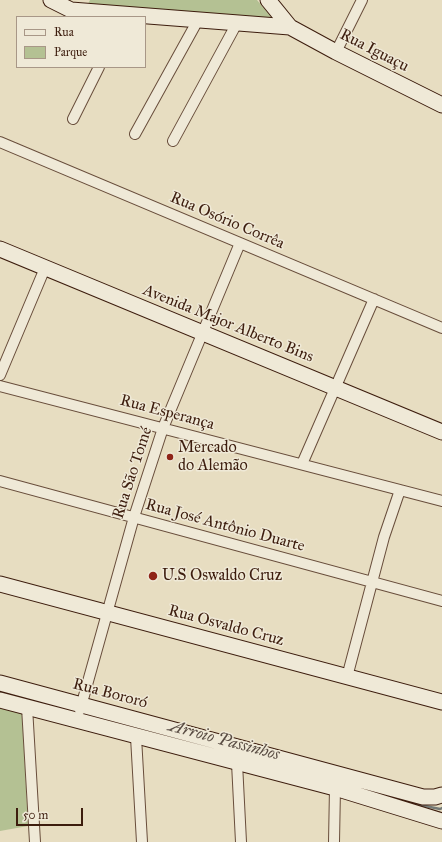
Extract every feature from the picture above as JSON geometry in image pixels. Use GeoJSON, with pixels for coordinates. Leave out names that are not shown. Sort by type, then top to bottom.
{"type":"FeatureCollection","features":[{"type":"Feature","properties":{"kind":"street"},"geometry":{"type":"LineString","coordinates":[[51,0],[125,16]]}},
{"type":"Feature","properties":{"kind":"street"},"geometry":{"type":"LineString","coordinates":[[268,0],[290,27]]}},
{"type":"Feature","properties":{"kind":"street"},"geometry":{"type":"LineString","coordinates":[[336,52],[362,0]]}},
{"type":"Feature","properties":{"kind":"street"},"geometry":{"type":"LineString","coordinates":[[146,17],[290,27]]}},
{"type":"Feature","properties":{"kind":"street"},"geometry":{"type":"LineString","coordinates":[[134,134],[198,20]]}},
{"type":"Feature","properties":{"kind":"street"},"geometry":{"type":"LineString","coordinates":[[174,141],[237,23]]}},
{"type":"Feature","properties":{"kind":"street","name":"Rua Iguaçu"},"geometry":{"type":"LineString","coordinates":[[290,27],[336,52],[442,105]]}},
{"type":"Feature","properties":{"kind":"street"},"geometry":{"type":"LineString","coordinates":[[73,119],[98,68]]}},
{"type":"Feature","properties":{"kind":"street","name":"Rua Osório Corrêa"},"geometry":{"type":"LineString","coordinates":[[0,142],[442,328]]}},
{"type":"Feature","properties":{"kind":"street","name":"Rua São Tomé"},"geometry":{"type":"LineString","coordinates":[[79,713],[134,517],[163,428],[240,243]]}},
{"type":"Feature","properties":{"kind":"street","name":"Avenida Major Alberto Bins"},"geometry":{"type":"LineString","coordinates":[[0,249],[442,432]]}},
{"type":"Feature","properties":{"kind":"street"},"geometry":{"type":"LineString","coordinates":[[0,375],[45,268]]}},
{"type":"Feature","properties":{"kind":"street"},"geometry":{"type":"LineString","coordinates":[[302,464],[374,299]]}},
{"type":"Feature","properties":{"kind":"street","name":"Rua Esperança"},"geometry":{"type":"LineString","coordinates":[[0,386],[442,501]]}},
{"type":"Feature","properties":{"kind":"street","name":"Rua José Antônio Duarte"},"geometry":{"type":"LineString","coordinates":[[0,480],[442,600]]}},
{"type":"Feature","properties":{"kind":"street"},"geometry":{"type":"LineString","coordinates":[[346,676],[384,537],[400,490]]}},
{"type":"Feature","properties":{"kind":"street","name":"Rua Osvaldo Cruz"},"geometry":{"type":"LineString","coordinates":[[0,584],[442,702]]}},
{"type":"Feature","properties":{"kind":"street","name":"Rua Bororó"},"geometry":{"type":"LineString","coordinates":[[0,683],[79,713],[423,797],[442,796]]}},
{"type":"Feature","properties":{"kind":"street"},"geometry":{"type":"LineString","coordinates":[[0,700],[26,707],[79,713],[136,737],[335,788],[442,821]]}},
{"type":"Feature","properties":{"kind":"street"},"geometry":{"type":"LineString","coordinates":[[26,707],[35,842]]}},
{"type":"Feature","properties":{"kind":"street"},"geometry":{"type":"LineString","coordinates":[[136,737],[142,842]]}},
{"type":"Feature","properties":{"kind":"street"},"geometry":{"type":"LineString","coordinates":[[237,763],[241,842]]}},
{"type":"Feature","properties":{"kind":"street"},"geometry":{"type":"LineString","coordinates":[[334,842],[335,788]]}},
{"type":"Feature","properties":{"kind":"green space"},"geometry":{"type":"Polygon","coordinates":[[[90,0],[257,0],[273,19],[88,4],[90,0]]]}},
{"type":"Feature","properties":{"kind":"green space"},"geometry":{"type":"Polygon","coordinates":[[[0,706],[22,711],[28,826],[0,831],[0,706]]]}},
{"type":"Feature","properties":{"kind":"waterway","name":"Arroio Passinhos"},"geometry":{"type":"LineString","coordinates":[[0,692],[71,711]]}},
{"type":"Feature","properties":{"kind":"waterway","name":"Arroio Passinhos"},"geometry":{"type":"LineString","coordinates":[[405,802],[440,809],[442,808]]}},
{"type":"Feature","properties":{"kind":"place","name":"Mercado do Alemão"},"geometry":{"type":"Point","coordinates":[170,457]}},
{"type":"Feature","properties":{"kind":"place","name":"U.S Oswaldo Cruz"},"geometry":{"type":"Point","coordinates":[153,576]}}]}
